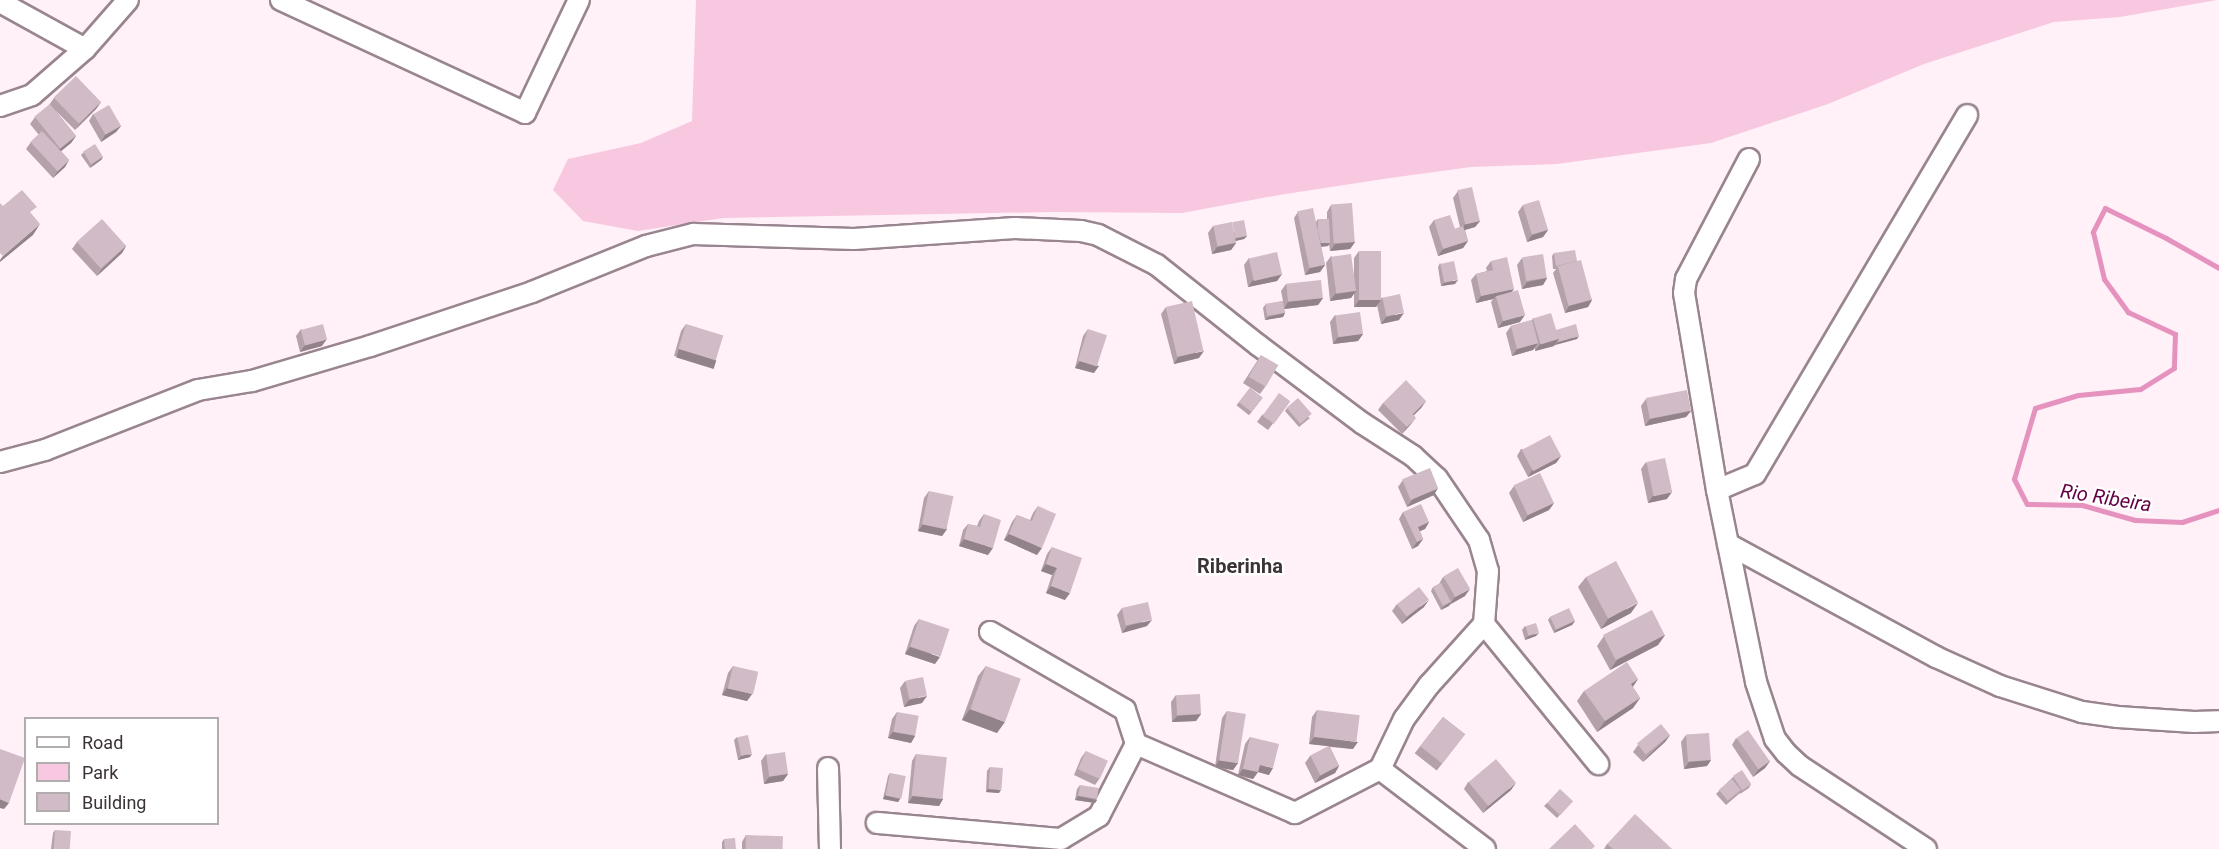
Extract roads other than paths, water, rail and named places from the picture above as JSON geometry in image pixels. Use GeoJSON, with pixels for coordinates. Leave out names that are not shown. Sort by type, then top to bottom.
{"type":"FeatureCollection","features":[{"type":"Feature","properties":{"kind":"street"},"geometry":{"type":"LineString","coordinates":[[0,106],[32,95],[85,49],[128,0]]}},
{"type":"Feature","properties":{"kind":"street"},"geometry":{"type":"LineString","coordinates":[[281,0],[525,112],[579,0]]}},
{"type":"Feature","properties":{"kind":"street"},"geometry":{"type":"LineString","coordinates":[[0,2],[85,49]]}},
{"type":"Feature","properties":{"kind":"street"},"geometry":{"type":"LineString","coordinates":[[1717,490],[1755,474],[1967,115]]}},
{"type":"Feature","properties":{"kind":"street"},"geometry":{"type":"LineString","coordinates":[[1749,159],[1689,273],[1684,293],[1717,490],[1756,682],[1775,739],[1800,766],[1926,849]]}},
{"type":"Feature","properties":{"kind":"street"},"geometry":{"type":"LineString","coordinates":[[0,462],[45,450],[198,390],[252,381],[370,346],[532,292],[646,246],[693,234],[854,239],[1015,228],[1081,231],[1098,235],[1157,265],[1362,423],[1413,456],[1437,477],[1479,540],[1488,571],[1484,624],[1429,685],[1404,719],[1380,769],[1295,813],[1136,744]]}},
{"type":"Feature","properties":{"kind":"street"},"geometry":{"type":"LineString","coordinates":[[1728,544],[1936,657],[2000,686],[2082,712],[2194,722],[2219,721]]}},
{"type":"Feature","properties":{"kind":"street"},"geometry":{"type":"LineString","coordinates":[[1484,624],[1598,764]]}},
{"type":"Feature","properties":{"kind":"street"},"geometry":{"type":"LineString","coordinates":[[877,823],[1060,839],[1100,816],[1136,744],[1125,710],[990,632]]}},
{"type":"Feature","properties":{"kind":"street"},"geometry":{"type":"LineString","coordinates":[[828,768],[830,849]]}},
{"type":"Feature","properties":{"kind":"street"},"geometry":{"type":"LineString","coordinates":[[1380,769],[1485,849]]}},
{"type":"Feature","properties":{"kind":"waterway","name":"Rio Ribeira"},"geometry":{"type":"LineString","coordinates":[[2219,268],[2166,238],[2105,208],[2093,232],[2104,279],[2128,312],[2175,334],[2174,368],[2140,389],[2078,395],[2035,408],[2014,479],[2027,504],[2082,505],[2135,520],[2182,522],[2219,510]]}},
{"type":"Feature","properties":{"kind":"district","name":"Riberinha"},"geometry":{"type":"Point","coordinates":[1240,566]}}]}
